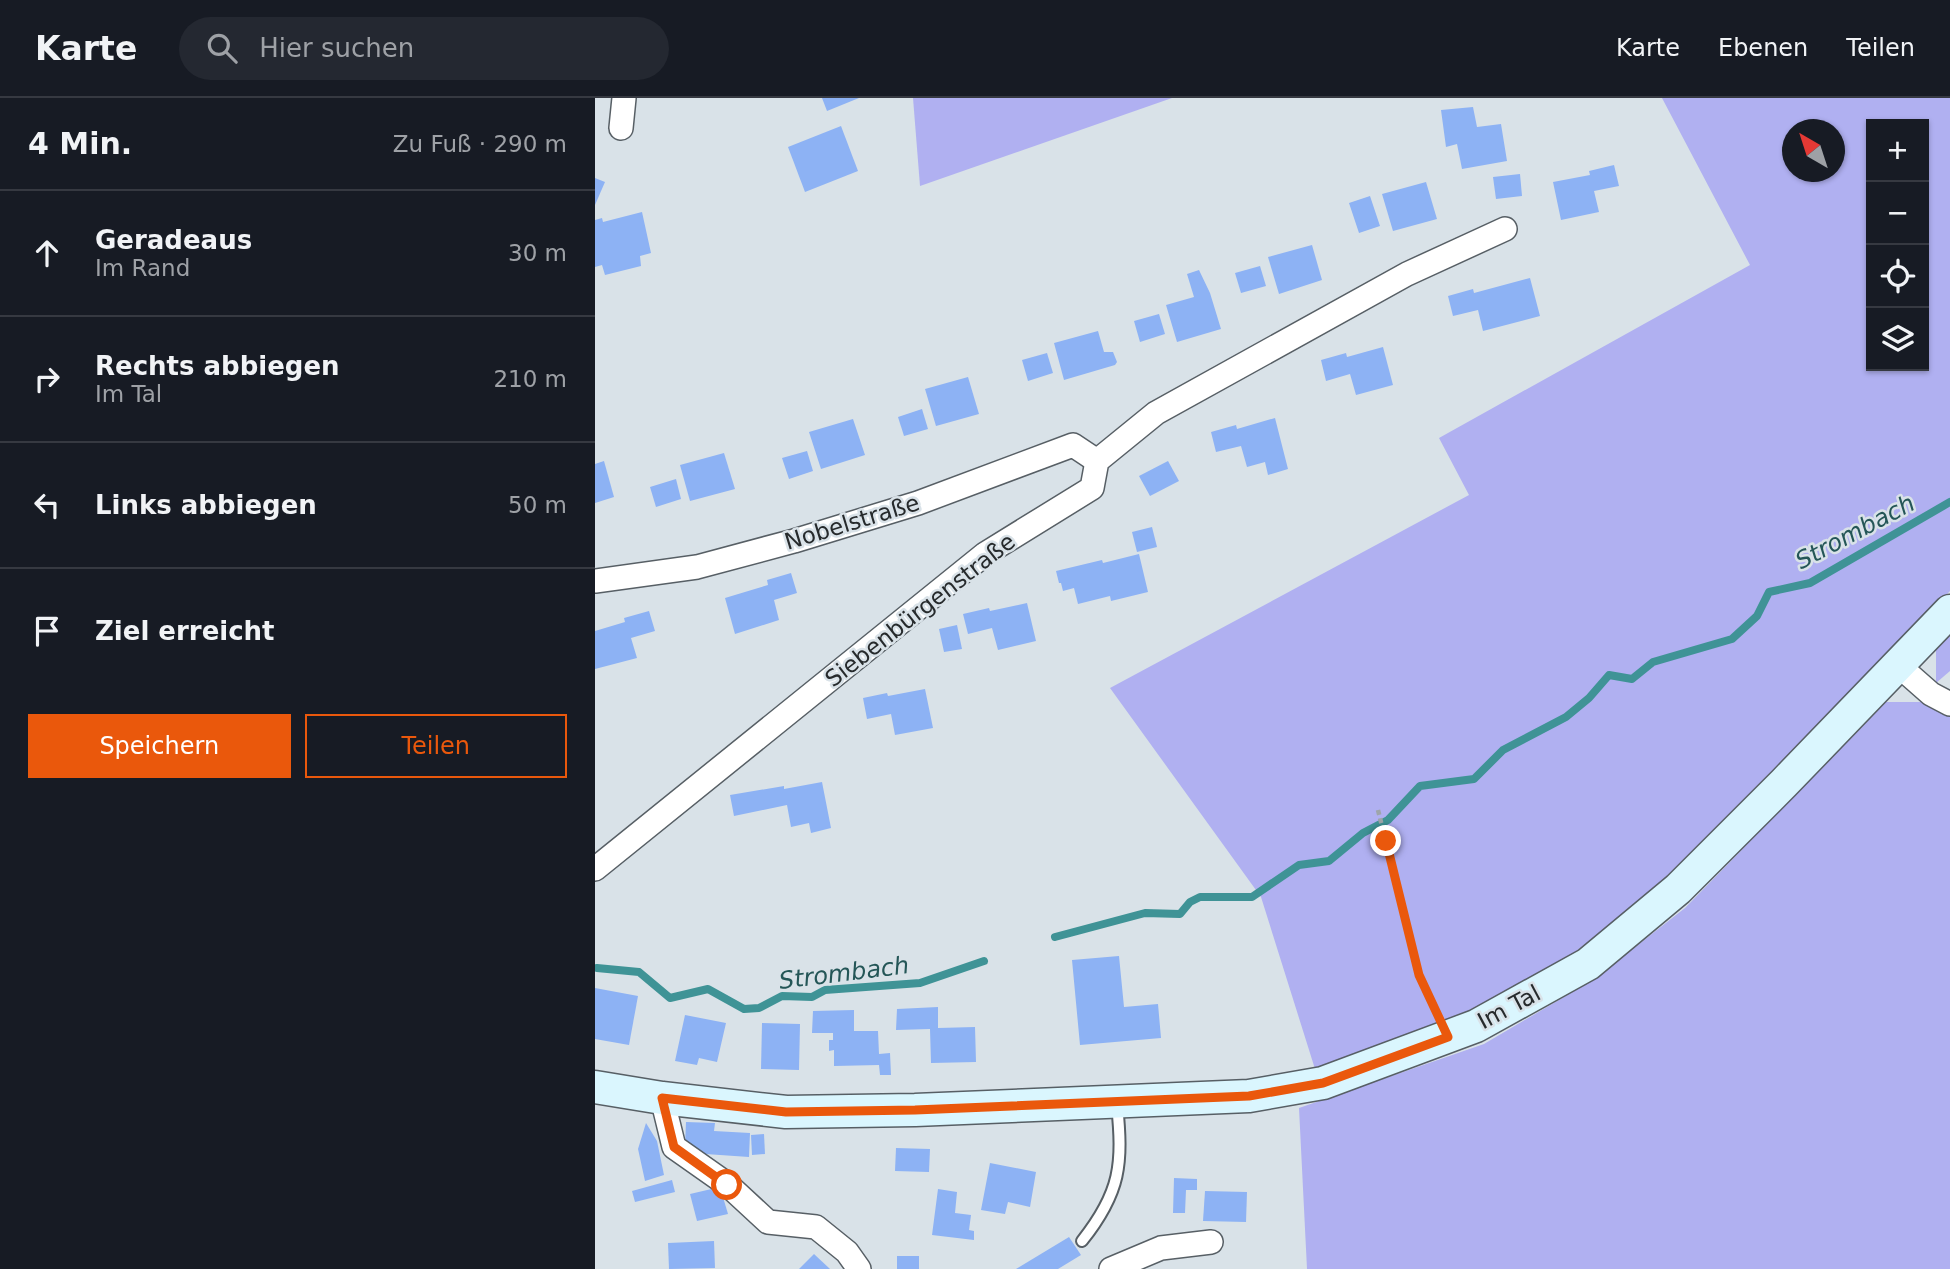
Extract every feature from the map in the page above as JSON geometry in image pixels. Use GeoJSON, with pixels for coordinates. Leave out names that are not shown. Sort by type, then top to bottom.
{"type":"FeatureCollection","features":[{"type":"Feature","properties":{"kind":"main road","name":"Im Tal"},"geometry":{"type":"LineString","coordinates":[[595,1087],[662,1098],[786,1112],[915,1110],[1249,1096],[1323,1083],[1476,1026],[1588,964],[1678,889],[1950,611]]}},
{"type":"Feature","properties":{"kind":"street"},"geometry":{"type":"LineString","coordinates":[[621,128],[624,98]]}},
{"type":"Feature","properties":{"kind":"street"},"geometry":{"type":"LineString","coordinates":[[1097,461],[1156,413],[1407,274],[1505,229]]}},
{"type":"Feature","properties":{"kind":"street","name":"Nobelstraße"},"geometry":{"type":"LineString","coordinates":[[595,581],[697,567],[794,541],[918,503],[1073,445],[1097,461]]}},
{"type":"Feature","properties":{"kind":"street","name":"Siebenbürgenstraße"},"geometry":{"type":"LineString","coordinates":[[595,869],[985,554],[1092,488],[1097,461]]}},
{"type":"Feature","properties":{"kind":"street"},"geometry":{"type":"LineString","coordinates":[[1898,665],[1931,694],[1950,704]]}},
{"type":"Feature","properties":{"kind":"street"},"geometry":{"type":"LineString","coordinates":[[662,1098],[674,1147],[727,1185],[768,1222],[816,1227],[847,1252],[859,1269]]}},
{"type":"Feature","properties":{"kind":"street"},"geometry":{"type":"LineString","coordinates":[[1111,1269],[1161,1248],[1211,1242]]}},
{"type":"Feature","properties":{"kind":"lane"},"geometry":{"type":"LineString","coordinates":[[1081,1241],[1106,1205],[1118,1175],[1121,1150],[1117,1101]]}},
{"type":"Feature","properties":{"kind":"path"},"geometry":{"type":"LineString","coordinates":[[1378,810],[1419,975],[1448,1037]]}},
{"type":"Feature","properties":{"kind":"shaded area"},"geometry":{"type":"Polygon","coordinates":[[[913,98],[1172,98],[920,186],[913,98]]]}},
{"type":"Feature","properties":{"kind":"shaded area"},"geometry":{"type":"Polygon","coordinates":[[[1662,98],[1950,98],[1950,591],[1744,806],[1658,888],[1575,952],[1497,1000],[1315,1069],[1261,897],[1110,688],[1469,495],[1439,438],[1750,265],[1662,98]]]}},
{"type":"Feature","properties":{"kind":"shaded area"},"geometry":{"type":"Polygon","coordinates":[[[1950,628],[1950,671],[1936,683],[1936,642],[1950,628]]]}},
{"type":"Feature","properties":{"kind":"shaded area"},"geometry":{"type":"Polygon","coordinates":[[[1886,702],[1921,702],[1950,716],[1950,1269],[1307,1269],[1299,1108],[1484,1044],[1593,980],[1685,908],[1886,702]]]}},
{"type":"Feature","properties":{"kind":"building"},"geometry":{"type":"Polygon","coordinates":[[[822,98],[859,98],[827,111],[822,98]]]}},
{"type":"Feature","properties":{"kind":"building"},"geometry":{"type":"Polygon","coordinates":[[[1473,107],[1477,127],[1501,124],[1507,161],[1462,169],[1457,144],[1446,147],[1441,110],[1473,107]]]}},
{"type":"Feature","properties":{"kind":"building"},"geometry":{"type":"Polygon","coordinates":[[[841,126],[858,171],[805,192],[788,147],[841,126]]]}},
{"type":"Feature","properties":{"kind":"building"},"geometry":{"type":"Polygon","coordinates":[[[1614,165],[1619,186],[1594,191],[1599,212],[1561,220],[1553,182],[1590,175],[1589,171],[1614,165]]]}},
{"type":"Feature","properties":{"kind":"building"},"geometry":{"type":"Polygon","coordinates":[[[1520,174],[1522,196],[1496,199],[1493,177],[1520,174]]]}},
{"type":"Feature","properties":{"kind":"building"},"geometry":{"type":"Polygon","coordinates":[[[595,178],[605,182],[595,205],[595,178]]]}},
{"type":"Feature","properties":{"kind":"building"},"geometry":{"type":"Polygon","coordinates":[[[1426,182],[1437,219],[1393,231],[1382,194],[1426,182]]]}},
{"type":"Feature","properties":{"kind":"building"},"geometry":{"type":"Polygon","coordinates":[[[1370,196],[1380,226],[1359,233],[1349,203],[1370,196]]]}},
{"type":"Feature","properties":{"kind":"building"},"geometry":{"type":"Polygon","coordinates":[[[642,212],[651,253],[640,256],[641,266],[605,275],[602,265],[595,267],[595,220],[602,218],[603,222],[642,212]]]}},
{"type":"Feature","properties":{"kind":"building"},"geometry":{"type":"Polygon","coordinates":[[[1312,245],[1322,280],[1279,294],[1268,257],[1312,245]]]}},
{"type":"Feature","properties":{"kind":"building"},"geometry":{"type":"Polygon","coordinates":[[[1260,266],[1266,286],[1241,293],[1235,273],[1260,266]]]}},
{"type":"Feature","properties":{"kind":"building"},"geometry":{"type":"Polygon","coordinates":[[[1199,270],[1210,293],[1221,329],[1177,342],[1166,305],[1194,297],[1187,274],[1199,270]]]}},
{"type":"Feature","properties":{"kind":"building"},"geometry":{"type":"Polygon","coordinates":[[[1530,278],[1540,316],[1483,331],[1478,310],[1453,316],[1448,296],[1473,289],[1474,293],[1530,278]]]}},
{"type":"Feature","properties":{"kind":"building"},"geometry":{"type":"Polygon","coordinates":[[[1159,314],[1165,334],[1140,342],[1134,321],[1159,314]]]}},
{"type":"Feature","properties":{"kind":"building"},"geometry":{"type":"Polygon","coordinates":[[[1098,331],[1104,352],[1113,352],[1117,362],[1115,365],[1064,380],[1054,343],[1098,331]]]}},
{"type":"Feature","properties":{"kind":"building"},"geometry":{"type":"Polygon","coordinates":[[[1383,347],[1393,385],[1356,395],[1350,374],[1326,381],[1321,360],[1346,353],[1347,357],[1383,347]]]}},
{"type":"Feature","properties":{"kind":"building"},"geometry":{"type":"Polygon","coordinates":[[[1047,353],[1053,373],[1028,381],[1022,360],[1047,353]]]}},
{"type":"Feature","properties":{"kind":"building"},"geometry":{"type":"Polygon","coordinates":[[[968,377],[979,414],[936,426],[925,389],[968,377]]]}},
{"type":"Feature","properties":{"kind":"building"},"geometry":{"type":"Polygon","coordinates":[[[922,409],[928,429],[904,436],[898,417],[922,409]]]}},
{"type":"Feature","properties":{"kind":"building"},"geometry":{"type":"Polygon","coordinates":[[[1275,418],[1288,469],[1268,475],[1265,462],[1247,467],[1241,446],[1216,452],[1211,432],[1236,425],[1237,429],[1275,418]]]}},
{"type":"Feature","properties":{"kind":"building"},"geometry":{"type":"Polygon","coordinates":[[[853,419],[865,455],[821,469],[809,432],[853,419]]]}},
{"type":"Feature","properties":{"kind":"building"},"geometry":{"type":"Polygon","coordinates":[[[807,451],[813,471],[789,479],[782,458],[807,451]]]}},
{"type":"Feature","properties":{"kind":"building"},"geometry":{"type":"Polygon","coordinates":[[[724,453],[735,489],[690,501],[680,465],[724,453]]]}},
{"type":"Feature","properties":{"kind":"building"},"geometry":{"type":"Polygon","coordinates":[[[604,461],[614,497],[595,503],[595,464],[604,461]]]}},
{"type":"Feature","properties":{"kind":"building"},"geometry":{"type":"Polygon","coordinates":[[[1168,461],[1179,481],[1150,496],[1139,476],[1168,461]]]}},
{"type":"Feature","properties":{"kind":"building"},"geometry":{"type":"Polygon","coordinates":[[[676,479],[681,499],[656,507],[650,487],[676,479]]]}},
{"type":"Feature","properties":{"kind":"building"},"geometry":{"type":"Polygon","coordinates":[[[1152,527],[1157,547],[1137,552],[1132,532],[1152,527]]]}},
{"type":"Feature","properties":{"kind":"building"},"geometry":{"type":"Polygon","coordinates":[[[1139,554],[1148,592],[1111,601],[1110,596],[1078,604],[1074,588],[1063,591],[1059,583],[1056,571],[1139,554]]]}},
{"type":"Feature","properties":{"kind":"building"},"geometry":{"type":"Polygon","coordinates":[[[791,573],[797,593],[774,600],[779,620],[735,634],[725,598],[768,585],[767,580],[791,573]]]}},
{"type":"Feature","properties":{"kind":"building"},"geometry":{"type":"Polygon","coordinates":[[[1027,603],[1036,641],[998,650],[992,628],[968,634],[963,614],[1027,603]]]}},
{"type":"Feature","properties":{"kind":"building"},"geometry":{"type":"Polygon","coordinates":[[[649,611],[655,631],[631,638],[637,658],[595,669],[595,631],[625,622],[624,618],[649,611]]]}},
{"type":"Feature","properties":{"kind":"building"},"geometry":{"type":"Polygon","coordinates":[[[957,625],[962,649],[944,652],[939,629],[957,625]]]}},
{"type":"Feature","properties":{"kind":"building"},"geometry":{"type":"Polygon","coordinates":[[[925,689],[933,728],[895,735],[891,714],[867,719],[863,698],[925,689]]]}},
{"type":"Feature","properties":{"kind":"building"},"geometry":{"type":"Polygon","coordinates":[[[822,782],[831,828],[811,833],[809,823],[791,827],[787,805],[734,816],[730,795],[822,782]]]}},
{"type":"Feature","properties":{"kind":"building"},"geometry":{"type":"Polygon","coordinates":[[[1119,956],[1124,1007],[1158,1004],[1161,1038],[1080,1045],[1072,960],[1119,956]]]}},
{"type":"Feature","properties":{"kind":"building"},"geometry":{"type":"Polygon","coordinates":[[[595,988],[638,996],[629,1045],[595,1039],[595,988]]]}},
{"type":"Feature","properties":{"kind":"building"},"geometry":{"type":"Polygon","coordinates":[[[938,1007],[938,1028],[975,1027],[976,1062],[931,1063],[930,1029],[896,1030],[897,1009],[938,1007]]]}},
{"type":"Feature","properties":{"kind":"building"},"geometry":{"type":"Polygon","coordinates":[[[854,1010],[854,1031],[878,1031],[879,1054],[890,1053],[891,1075],[880,1075],[879,1065],[834,1066],[834,1050],[829,1051],[829,1040],[833,1040],[833,1033],[812,1033],[813,1011],[854,1010]]]}},
{"type":"Feature","properties":{"kind":"building"},"geometry":{"type":"Polygon","coordinates":[[[685,1015],[726,1023],[717,1062],[699,1058],[697,1065],[675,1061],[685,1015]]]}},
{"type":"Feature","properties":{"kind":"building"},"geometry":{"type":"Polygon","coordinates":[[[762,1023],[800,1024],[799,1070],[761,1069],[762,1023]]]}},
{"type":"Feature","properties":{"kind":"building"},"geometry":{"type":"Polygon","coordinates":[[[686,1122],[715,1123],[714,1131],[750,1133],[749,1157],[691,1153],[685,1146],[686,1122]]]}},
{"type":"Feature","properties":{"kind":"building"},"geometry":{"type":"Polygon","coordinates":[[[646,1123],[657,1141],[664,1175],[645,1181],[638,1149],[646,1123]]]}},
{"type":"Feature","properties":{"kind":"building"},"geometry":{"type":"Polygon","coordinates":[[[764,1134],[765,1154],[752,1155],[751,1135],[764,1134]]]}},
{"type":"Feature","properties":{"kind":"building"},"geometry":{"type":"Polygon","coordinates":[[[896,1148],[930,1149],[929,1172],[895,1171],[896,1148]]]}},
{"type":"Feature","properties":{"kind":"building"},"geometry":{"type":"Polygon","coordinates":[[[990,1163],[1036,1172],[1030,1207],[1008,1202],[1005,1214],[981,1210],[990,1163]]]}},
{"type":"Feature","properties":{"kind":"building"},"geometry":{"type":"Polygon","coordinates":[[[1174,1178],[1197,1179],[1197,1190],[1186,1190],[1185,1213],[1173,1213],[1174,1178]]]}},
{"type":"Feature","properties":{"kind":"building"},"geometry":{"type":"Polygon","coordinates":[[[672,1180],[675,1192],[635,1202],[632,1191],[672,1180]]]}},
{"type":"Feature","properties":{"kind":"building"},"geometry":{"type":"Polygon","coordinates":[[[720,1187],[728,1214],[697,1221],[690,1194],[720,1187]]]}},
{"type":"Feature","properties":{"kind":"building"},"geometry":{"type":"Polygon","coordinates":[[[938,1189],[957,1192],[955,1213],[971,1215],[969,1230],[974,1231],[974,1240],[932,1235],[938,1189]]]}},
{"type":"Feature","properties":{"kind":"building"},"geometry":{"type":"Polygon","coordinates":[[[1205,1191],[1247,1192],[1246,1222],[1203,1221],[1205,1191]]]}},
{"type":"Feature","properties":{"kind":"building"},"geometry":{"type":"Polygon","coordinates":[[[1069,1237],[1081,1255],[1058,1269],[1016,1269],[1069,1237]]]}},
{"type":"Feature","properties":{"kind":"building"},"geometry":{"type":"Polygon","coordinates":[[[714,1241],[715,1268],[669,1269],[668,1243],[714,1241]]]}},
{"type":"Feature","properties":{"kind":"building"},"geometry":{"type":"Polygon","coordinates":[[[814,1254],[830,1269],[799,1269],[814,1254]]]}},
{"type":"Feature","properties":{"kind":"building"},"geometry":{"type":"Polygon","coordinates":[[[897,1256],[919,1256],[919,1269],[897,1269],[897,1256]]]}},
{"type":"Feature","properties":{"kind":"waterway","name":"Strombach"},"geometry":{"type":"LineString","coordinates":[[1055,937],[1145,913],[1180,914],[1190,902],[1200,897],[1252,897],[1299,865],[1329,861],[1363,833],[1388,820],[1420,786],[1474,779],[1503,750],[1566,717],[1589,698],[1609,675],[1632,679],[1653,662],[1732,639],[1757,616],[1769,592],[1810,583],[1950,502]]}},
{"type":"Feature","properties":{"kind":"waterway","name":"Strombach"},"geometry":{"type":"LineString","coordinates":[[597,968],[639,972],[670,998],[708,989],[744,1009],[759,1008],[782,996],[812,997],[825,990],[920,983],[984,961]]}},
{"type":"Feature","properties":{"kind":"route"},"geometry":{"type":"LineString","coordinates":[[727,1185],[674,1147],[662,1098],[786,1112],[915,1110],[1249,1096],[1323,1083],[1448,1037],[1419,975],[1386,841]]}}]}
